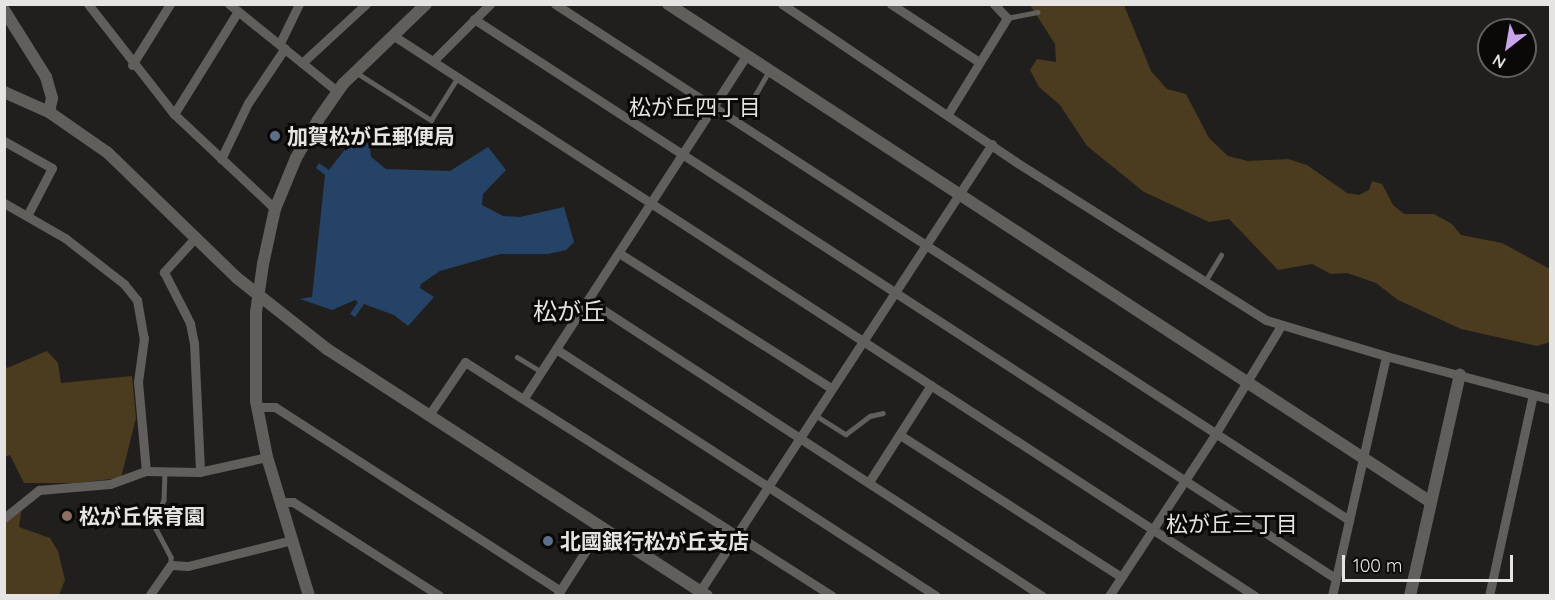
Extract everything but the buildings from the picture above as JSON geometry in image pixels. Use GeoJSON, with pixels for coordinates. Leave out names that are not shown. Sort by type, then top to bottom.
{"type":"FeatureCollection","features":[{"type":"Feature","properties":{"kind":"street"},"geometry":{"type":"LineString","coordinates":[[132,65],[170,4]]}},
{"type":"Feature","properties":{"kind":"street"},"geometry":{"type":"LineString","coordinates":[[229,4],[337,92]]}},
{"type":"Feature","properties":{"kind":"street"},"geometry":{"type":"LineString","coordinates":[[221,159],[248,103],[282,46],[299,4]]}},
{"type":"Feature","properties":{"kind":"street"},"geometry":{"type":"LineString","coordinates":[[302,63],[366,4]]}},
{"type":"Feature","properties":{"kind":"street"},"geometry":{"type":"LineString","coordinates":[[309,596],[267,457],[257,407],[258,297],[275,209],[296,158],[337,92],[426,4]]}},
{"type":"Feature","properties":{"kind":"street"},"geometry":{"type":"LineString","coordinates":[[433,61],[490,4]]}},
{"type":"Feature","properties":{"kind":"street"},"geometry":{"type":"LineString","coordinates":[[555,4],[1214,436],[1349,520]]}},
{"type":"Feature","properties":{"kind":"street"},"geometry":{"type":"LineString","coordinates":[[668,4],[1429,501]]}},
{"type":"Feature","properties":{"kind":"street"},"geometry":{"type":"LineString","coordinates":[[782,4],[992,144],[1281,326],[1551,399]]}},
{"type":"Feature","properties":{"kind":"street"},"geometry":{"type":"LineString","coordinates":[[891,4],[979,62]]}},
{"type":"Feature","properties":{"kind":"street"},"geometry":{"type":"LineString","coordinates":[[948,114],[1007,18],[994,4]]}},
{"type":"Feature","properties":{"kind":"street"},"geometry":{"type":"LineString","coordinates":[[92,6],[132,65],[174,114],[275,209]]}},
{"type":"Feature","properties":{"kind":"street"},"geometry":{"type":"LineString","coordinates":[[4,10],[46,77],[52,98],[49,112]]}},
{"type":"Feature","properties":{"kind":"street"},"geometry":{"type":"LineString","coordinates":[[174,114],[238,11]]}},
{"type":"Feature","properties":{"kind":"street"},"geometry":{"type":"LineString","coordinates":[[474,19],[1335,578]]}},
{"type":"Feature","properties":{"kind":"street"},"geometry":{"type":"LineString","coordinates":[[394,36],[1255,596]]}},
{"type":"Feature","properties":{"kind":"street"},"geometry":{"type":"LineString","coordinates":[[524,398],[746,56]]}},
{"type":"Feature","properties":{"kind":"street"},"geometry":{"type":"LineString","coordinates":[[4,92],[49,112],[108,153],[194,239],[258,297],[327,349],[701,594],[736,534],[992,144]]}},
{"type":"Feature","properties":{"kind":"street"},"geometry":{"type":"LineString","coordinates":[[4,141],[52,168],[28,214]]}},
{"type":"Feature","properties":{"kind":"street"},"geometry":{"type":"LineString","coordinates":[[4,203],[28,214],[65,237],[124,284],[137,300],[144,338],[138,382],[146,471]]}},
{"type":"Feature","properties":{"kind":"street"},"geometry":{"type":"LineString","coordinates":[[194,239],[164,272],[190,323],[194,343],[200,472]]}},
{"type":"Feature","properties":{"kind":"street"},"geometry":{"type":"LineString","coordinates":[[619,253],[831,388]]}},
{"type":"Feature","properties":{"kind":"street"},"geometry":{"type":"LineString","coordinates":[[588,300],[1042,596]]}},
{"type":"Feature","properties":{"kind":"street"},"geometry":{"type":"LineString","coordinates":[[1109,596],[1214,436],[1281,326]]}},
{"type":"Feature","properties":{"kind":"street"},"geometry":{"type":"LineString","coordinates":[[556,349],[936,596]]}},
{"type":"Feature","properties":{"kind":"street"},"geometry":{"type":"LineString","coordinates":[[1332,596],[1386,356]]}},
{"type":"Feature","properties":{"kind":"street"},"geometry":{"type":"LineString","coordinates":[[429,415],[465,363],[524,398],[832,596]]}},
{"type":"Feature","properties":{"kind":"street"},"geometry":{"type":"LineString","coordinates":[[1410,596],[1429,501],[1460,375]]}},
{"type":"Feature","properties":{"kind":"street"},"geometry":{"type":"LineString","coordinates":[[869,482],[931,385]]}},
{"type":"Feature","properties":{"kind":"street"},"geometry":{"type":"LineString","coordinates":[[1489,596],[1533,395]]}},
{"type":"Feature","properties":{"kind":"street"},"geometry":{"type":"LineString","coordinates":[[257,407],[275,407],[558,593],[601,527]]}},
{"type":"Feature","properties":{"kind":"street"},"geometry":{"type":"LineString","coordinates":[[900,435],[1121,577]]}},
{"type":"Feature","properties":{"kind":"street"},"geometry":{"type":"LineString","coordinates":[[4,518],[39,490],[110,484],[146,471],[200,472],[267,457]]}},
{"type":"Feature","properties":{"kind":"street"},"geometry":{"type":"LineString","coordinates":[[281,502],[293,502],[440,596]]}},
{"type":"Feature","properties":{"kind":"street"},"geometry":{"type":"LineString","coordinates":[[149,596],[171,565],[188,566],[292,540]]}},
{"type":"Feature","properties":{"kind":"lane"},"geometry":{"type":"LineString","coordinates":[[1007,18],[1037,12]]}},
{"type":"Feature","properties":{"kind":"lane"},"geometry":{"type":"LineString","coordinates":[[754,97],[769,71]]}},
{"type":"Feature","properties":{"kind":"lane"},"geometry":{"type":"LineString","coordinates":[[356,72],[431,120],[458,77]]}},
{"type":"Feature","properties":{"kind":"lane"},"geometry":{"type":"LineString","coordinates":[[1206,280],[1221,255]]}},
{"type":"Feature","properties":{"kind":"lane"},"geometry":{"type":"LineString","coordinates":[[517,357],[540,371]]}},
{"type":"Feature","properties":{"kind":"lane"},"geometry":{"type":"LineString","coordinates":[[814,415],[846,434],[870,416],[883,413]]}},
{"type":"Feature","properties":{"kind":"lane"},"geometry":{"type":"LineString","coordinates":[[165,472],[164,500],[154,525],[171,557],[171,565]]}},
{"type":"Feature","properties":{"kind":"shaded area"},"geometry":{"type":"Polygon","coordinates":[[[1030,5],[1124,5],[1151,71],[1167,89],[1186,94],[1209,138],[1228,156],[1248,161],[1288,159],[1307,165],[1347,193],[1359,195],[1369,190],[1372,181],[1382,184],[1393,205],[1404,214],[1434,214],[1452,224],[1461,235],[1502,243],[1550,269],[1550,342],[1537,346],[1461,329],[1398,300],[1376,283],[1347,273],[1331,274],[1312,264],[1278,270],[1229,219],[1209,222],[1144,192],[1087,146],[1060,105],[1039,87],[1030,70],[1037,59],[1056,62],[1055,44],[1030,5]]]}},
{"type":"Feature","properties":{"kind":"shaded area"},"geometry":{"type":"Polygon","coordinates":[[[47,351],[58,363],[61,383],[132,376],[136,418],[121,478],[75,483],[24,483],[10,455],[5,457],[4,363],[7,368],[47,351]]]}},
{"type":"Feature","properties":{"kind":"shaded area"},"geometry":{"type":"Polygon","coordinates":[[[22,507],[19,527],[50,538],[58,551],[65,580],[59,595],[5,595],[4,523],[22,507]]]}},
{"type":"Feature","properties":{"kind":"water"},"geometry":{"type":"Polygon","coordinates":[[[359,131],[370,147],[371,157],[386,169],[450,171],[488,147],[506,170],[483,194],[482,205],[503,216],[520,217],[564,207],[574,242],[566,250],[548,254],[500,254],[440,271],[421,284],[420,288],[434,297],[408,326],[394,315],[364,304],[355,317],[350,314],[358,302],[355,300],[332,310],[300,299],[312,297],[325,175],[316,168],[319,163],[329,170],[359,131]]]}},
{"type":"Feature","properties":{"kind":"place","name":"加賀松が丘郵便局"},"geometry":{"type":"Point","coordinates":[275,136]}},
{"type":"Feature","properties":{"kind":"place","name":"松が丘保育園"},"geometry":{"type":"Point","coordinates":[67,516]}},
{"type":"Feature","properties":{"kind":"place","name":"北國銀行松が丘支店"},"geometry":{"type":"Point","coordinates":[548,541]}},
{"type":"Feature","properties":{"kind":"district","name":"松が丘四丁目"},"geometry":{"type":"Point","coordinates":[695,108]}},
{"type":"Feature","properties":{"kind":"district","name":"松が丘"},"geometry":{"type":"Point","coordinates":[569,312]}},
{"type":"Feature","properties":{"kind":"district","name":"松が丘三丁目"},"geometry":{"type":"Point","coordinates":[1232,525]}}]}
